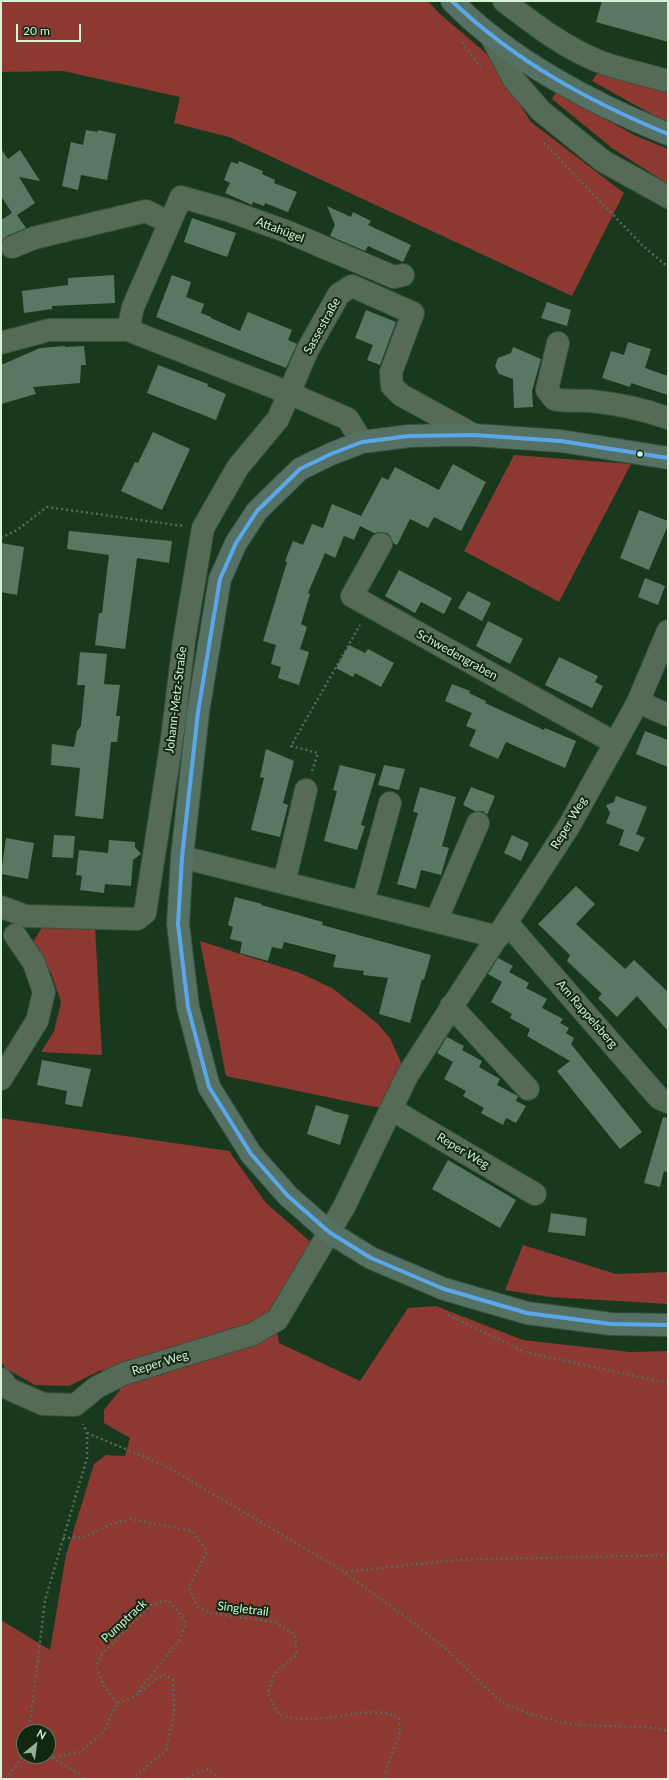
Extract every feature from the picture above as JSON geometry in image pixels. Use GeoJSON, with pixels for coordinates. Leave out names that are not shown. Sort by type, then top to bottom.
{"type":"FeatureCollection","features":[{"type":"Feature","properties":{"kind":"main road"},"geometry":{"type":"LineString","coordinates":[[452,1],[490,36],[553,79],[646,125],[668,134]]}},
{"type":"Feature","properties":{"kind":"main road"},"geometry":{"type":"LineString","coordinates":[[668,458],[561,441],[474,435],[409,436],[362,442],[331,454],[300,469],[257,511],[236,543],[220,579],[198,712],[182,857],[178,924],[188,1007],[209,1088],[251,1154],[288,1196],[329,1232],[371,1258],[444,1289],[527,1313],[610,1324],[668,1325]]}},
{"type":"Feature","properties":{"kind":"street"},"geometry":{"type":"LineString","coordinates":[[504,1],[538,27],[565,44],[602,62],[668,81]]}},
{"type":"Feature","properties":{"kind":"street"},"geometry":{"type":"LineString","coordinates":[[490,36],[514,80],[541,111],[603,161],[668,197]]}},
{"type":"Feature","properties":{"kind":"street","name":"Attahügel"},"geometry":{"type":"LineString","coordinates":[[128,330],[133,307],[181,197],[227,210],[288,232],[394,278],[403,275]]}},
{"type":"Feature","properties":{"kind":"street"},"geometry":{"type":"LineString","coordinates":[[12,247],[34,238],[146,211],[170,223]]}},
{"type":"Feature","properties":{"kind":"street","name":"Sassestraße"},"geometry":{"type":"LineString","coordinates":[[289,393],[308,349],[339,294],[352,286],[413,314],[391,372],[392,386],[401,395],[474,435]]}},
{"type":"Feature","properties":{"kind":"street"},"geometry":{"type":"LineString","coordinates":[[1,342],[49,330],[128,330],[289,393],[348,419],[362,442]]}},
{"type":"Feature","properties":{"kind":"street"},"geometry":{"type":"LineString","coordinates":[[558,343],[547,390],[554,400],[590,401],[625,405],[668,418]]}},
{"type":"Feature","properties":{"kind":"street","name":"Johann-Metz-Straße"},"geometry":{"type":"LineString","coordinates":[[1,907],[26,916],[137,918],[145,912],[172,739],[184,641],[203,528],[238,467],[278,419],[289,393]]}},
{"type":"Feature","properties":{"kind":"street","name":"Schwedengraben"},"geometry":{"type":"LineString","coordinates":[[381,544],[352,596],[615,743]]}},
{"type":"Feature","properties":{"kind":"street","name":"Reper Weg"},"geometry":{"type":"LineString","coordinates":[[75,1405],[97,1387],[123,1374],[253,1334],[277,1320],[344,1207],[407,1076],[569,826],[638,702],[668,631]]}},
{"type":"Feature","properties":{"kind":"street"},"geometry":{"type":"LineString","coordinates":[[638,702],[668,716]]}},
{"type":"Feature","properties":{"kind":"street"},"geometry":{"type":"LineString","coordinates":[[284,882],[306,790]]}},
{"type":"Feature","properties":{"kind":"street"},"geometry":{"type":"LineString","coordinates":[[363,902],[390,803]]}},
{"type":"Feature","properties":{"kind":"street"},"geometry":{"type":"LineString","coordinates":[[436,921],[478,823]]}},
{"type":"Feature","properties":{"kind":"street"},"geometry":{"type":"LineString","coordinates":[[182,857],[436,921],[503,930]]}},
{"type":"Feature","properties":{"kind":"street"},"geometry":{"type":"LineString","coordinates":[[1,1079],[37,1021],[44,992],[34,963],[8,934],[26,916]]}},
{"type":"Feature","properties":{"kind":"street","name":"Am Rappelsberg"},"geometry":{"type":"LineString","coordinates":[[503,930],[659,1098],[668,1102]]}},
{"type":"Feature","properties":{"kind":"street"},"geometry":{"type":"LineString","coordinates":[[451,1006],[528,1089]]}},
{"type":"Feature","properties":{"kind":"street","name":"Reper Weg"},"geometry":{"type":"LineString","coordinates":[[391,1109],[535,1194]]}},
{"type":"Feature","properties":{"kind":"street"},"geometry":{"type":"LineString","coordinates":[[1,1380],[9,1389],[43,1404],[75,1405]]}},
{"type":"Feature","properties":{"kind":"path"},"geometry":{"type":"LineString","coordinates":[[1,538],[17,530],[47,506],[203,528]]}},
{"type":"Feature","properties":{"kind":"path"},"geometry":{"type":"LineString","coordinates":[[306,790],[318,753],[291,746],[370,607]]}},
{"type":"Feature","properties":{"kind":"path"},"geometry":{"type":"LineString","coordinates":[[446,1314],[525,1352],[658,1381],[668,1381]]}},
{"type":"Feature","properties":{"kind":"path"},"geometry":{"type":"LineString","coordinates":[[30,1724],[45,1600],[62,1538],[87,1458],[87,1433],[75,1405]]}},
{"type":"Feature","properties":{"kind":"path"},"geometry":{"type":"LineString","coordinates":[[87,1433],[164,1465],[345,1572],[445,1648],[502,1703],[530,1714],[560,1722],[582,1725],[657,1728],[668,1731]]}},
{"type":"Feature","properties":{"kind":"path","name":"Singletrail"},"geometry":{"type":"LineString","coordinates":[[62,1538],[84,1537],[111,1524],[130,1519],[192,1531],[207,1551],[190,1587],[196,1605],[209,1613],[275,1622],[295,1635],[297,1654],[274,1674],[268,1694],[279,1715],[308,1719],[370,1713],[390,1713],[399,1718],[400,1732],[383,1779]]}},
{"type":"Feature","properties":{"kind":"path"},"geometry":{"type":"LineString","coordinates":[[345,1572],[455,1560],[668,1555]]}},
{"type":"Feature","properties":{"kind":"path","name":"Pumptrack"},"geometry":{"type":"LineString","coordinates":[[117,1703],[104,1686],[96,1667],[102,1655],[151,1605],[167,1600],[178,1611],[186,1623],[180,1639],[134,1696]]}},
{"type":"Feature","properties":{"kind":"path"},"geometry":{"type":"LineString","coordinates":[[56,1757],[80,1752],[104,1731],[117,1703],[134,1696],[163,1674],[173,1680],[174,1713],[166,1750],[133,1779]]}},
{"type":"Feature","properties":{"kind":"path"},"geometry":{"type":"LineString","coordinates":[[56,1758],[87,1779]]}},
{"type":"Feature","properties":{"kind":"path"},"geometry":{"type":"LineString","coordinates":[[6,1779],[17,1764]]}},
{"type":"Feature","properties":{"kind":"path"},"geometry":{"type":"LineString","coordinates":[[183,1779],[208,1769],[220,1779]]}},
{"type":"Feature","properties":{"kind":"shaded area"},"geometry":{"type":"Polygon","coordinates":[[[1,1],[428,1],[440,14],[487,54],[531,122],[624,193],[572,296],[229,137],[174,123],[180,97],[63,71],[1,72],[1,1]]]}},
{"type":"Feature","properties":{"kind":"shaded area"},"geometry":{"type":"Polygon","coordinates":[[[598,72],[668,92],[668,121],[655,116],[592,81],[598,72]]]}},
{"type":"Feature","properties":{"kind":"shaded area"},"geometry":{"type":"Polygon","coordinates":[[[556,92],[636,136],[668,149],[668,184],[612,148],[552,99],[556,92]]]}},
{"type":"Feature","properties":{"kind":"shaded area"},"geometry":{"type":"Polygon","coordinates":[[[514,455],[631,464],[559,602],[464,551],[514,455]]]}},
{"type":"Feature","properties":{"kind":"shaded area"},"geometry":{"type":"Polygon","coordinates":[[[43,926],[95,927],[102,1055],[41,1052],[54,1031],[61,1002],[51,973],[31,945],[43,926]]]}},
{"type":"Feature","properties":{"kind":"shaded area"},"geometry":{"type":"Polygon","coordinates":[[[200,941],[300,973],[332,988],[377,1023],[390,1038],[407,1076],[391,1109],[226,1076],[200,941]]]}},
{"type":"Feature","properties":{"kind":"shaded area"},"geometry":{"type":"Polygon","coordinates":[[[1,1118],[229,1151],[266,1203],[313,1244],[272,1305],[279,1343],[360,1381],[408,1308],[436,1306],[523,1340],[630,1352],[668,1351],[668,1779],[1,1779],[1,1620],[50,1650],[66,1555],[94,1464],[106,1455],[125,1456],[130,1438],[104,1423],[104,1410],[120,1390],[101,1370],[69,1386],[35,1385],[5,1368],[1,1361],[1,1118]]]}},
{"type":"Feature","properties":{"kind":"shaded area"},"geometry":{"type":"Polygon","coordinates":[[[523,1245],[616,1274],[668,1272],[668,1304],[550,1297],[505,1290],[523,1245]]]}},
{"type":"Feature","properties":{"kind":"building"},"geometry":{"type":"Polygon","coordinates":[[[602,1],[668,1],[668,42],[596,22],[602,1]]]}},
{"type":"Feature","properties":{"kind":"building"},"geometry":{"type":"Polygon","coordinates":[[[86,130],[98,132],[98,130],[116,134],[107,180],[81,175],[78,190],[62,186],[71,142],[83,145],[86,130]]]}},
{"type":"Feature","properties":{"kind":"building"},"geometry":{"type":"Polygon","coordinates":[[[1,149],[8,159],[20,150],[40,181],[19,177],[35,203],[17,215],[26,228],[7,236],[1,242],[1,220],[12,213],[1,196],[1,149]]]}},
{"type":"Feature","properties":{"kind":"building"},"geometry":{"type":"Polygon","coordinates":[[[239,161],[263,171],[262,174],[275,180],[274,183],[297,192],[288,212],[265,203],[264,206],[253,202],[252,205],[225,193],[230,183],[224,180],[231,162],[238,164],[239,161]]]}},
{"type":"Feature","properties":{"kind":"building"},"geometry":{"type":"Polygon","coordinates":[[[327,206],[351,217],[353,212],[371,221],[368,225],[411,245],[403,262],[368,246],[365,251],[330,236],[335,225],[327,206]]]}},
{"type":"Feature","properties":{"kind":"building"},"geometry":{"type":"Polygon","coordinates":[[[192,218],[236,233],[227,257],[184,242],[192,218]]]}},
{"type":"Feature","properties":{"kind":"building"},"geometry":{"type":"Polygon","coordinates":[[[114,275],[115,303],[52,306],[52,309],[24,313],[22,291],[68,285],[68,278],[114,275]]]}},
{"type":"Feature","properties":{"kind":"building"},"geometry":{"type":"Polygon","coordinates":[[[172,275],[191,282],[186,297],[204,304],[201,313],[211,318],[240,331],[248,312],[292,330],[288,340],[297,344],[286,368],[156,317],[172,275]]]}},
{"type":"Feature","properties":{"kind":"building"},"geometry":{"type":"Polygon","coordinates":[[[547,302],[571,310],[567,326],[541,318],[547,302]]]}},
{"type":"Feature","properties":{"kind":"building"},"geometry":{"type":"Polygon","coordinates":[[[366,310],[396,322],[380,365],[367,360],[373,345],[355,338],[366,310]]]}},
{"type":"Feature","properties":{"kind":"building"},"geometry":{"type":"Polygon","coordinates":[[[628,342],[651,349],[645,368],[668,376],[668,395],[631,383],[630,387],[602,378],[611,351],[624,355],[628,342]]]}},
{"type":"Feature","properties":{"kind":"building"},"geometry":{"type":"Polygon","coordinates":[[[84,346],[86,365],[81,365],[80,383],[33,387],[36,394],[1,404],[1,365],[40,348],[84,346]]]}},
{"type":"Feature","properties":{"kind":"building"},"geometry":{"type":"Polygon","coordinates":[[[513,347],[541,359],[532,391],[533,407],[514,408],[513,379],[499,374],[495,366],[498,358],[511,353],[513,347]]]}},
{"type":"Feature","properties":{"kind":"building"},"geometry":{"type":"Polygon","coordinates":[[[158,365],[208,384],[207,386],[226,394],[216,420],[147,393],[158,365]]]}},
{"type":"Feature","properties":{"kind":"building"},"geometry":{"type":"Polygon","coordinates":[[[153,432],[190,449],[162,510],[121,491],[135,462],[138,463],[153,432]]]}},
{"type":"Feature","properties":{"kind":"building"},"geometry":{"type":"Polygon","coordinates":[[[453,464],[486,482],[461,531],[434,517],[428,528],[410,519],[397,545],[393,543],[391,537],[387,533],[374,533],[360,526],[354,540],[344,536],[335,558],[325,553],[308,593],[310,594],[301,624],[307,627],[300,649],[309,652],[299,685],[278,678],[281,667],[271,664],[276,645],[263,641],[287,562],[285,561],[293,541],[303,545],[312,524],[323,528],[332,504],[361,516],[382,477],[388,480],[395,467],[439,490],[453,464]]]}},
{"type":"Feature","properties":{"kind":"building"},"geometry":{"type":"Polygon","coordinates":[[[639,510],[668,521],[668,525],[649,570],[620,558],[639,510]]]}},
{"type":"Feature","properties":{"kind":"building"},"geometry":{"type":"Polygon","coordinates":[[[69,531],[172,541],[169,563],[137,558],[125,649],[95,645],[99,613],[102,613],[109,555],[67,549],[69,531]]]}},
{"type":"Feature","properties":{"kind":"building"},"geometry":{"type":"Polygon","coordinates":[[[1,543],[24,547],[17,595],[1,592],[1,543]]]}},
{"type":"Feature","properties":{"kind":"building"},"geometry":{"type":"Polygon","coordinates":[[[399,570],[452,598],[444,614],[421,602],[415,613],[385,596],[399,570]]]}},
{"type":"Feature","properties":{"kind":"building"},"geometry":{"type":"Polygon","coordinates":[[[645,578],[665,586],[658,605],[638,597],[645,578]]]}},
{"type":"Feature","properties":{"kind":"building"},"geometry":{"type":"Polygon","coordinates":[[[468,591],[491,603],[482,621],[458,608],[468,591]]]}},
{"type":"Feature","properties":{"kind":"building"},"geometry":{"type":"Polygon","coordinates":[[[488,621],[523,639],[510,664],[476,646],[488,621]]]}},
{"type":"Feature","properties":{"kind":"building"},"geometry":{"type":"Polygon","coordinates":[[[349,645],[365,653],[368,649],[394,663],[381,687],[355,673],[353,677],[336,668],[349,645]]]}},
{"type":"Feature","properties":{"kind":"building"},"geometry":{"type":"Polygon","coordinates":[[[80,652],[107,654],[104,684],[120,685],[116,716],[120,716],[117,742],[111,742],[103,819],[75,816],[80,768],[51,765],[52,744],[74,747],[77,731],[81,726],[85,685],[77,685],[80,652]]]}},
{"type":"Feature","properties":{"kind":"building"},"geometry":{"type":"Polygon","coordinates":[[[559,657],[598,676],[595,682],[603,686],[592,708],[545,685],[559,657]]]}},
{"type":"Feature","properties":{"kind":"building"},"geometry":{"type":"Polygon","coordinates":[[[452,684],[470,691],[469,693],[486,701],[485,703],[544,730],[545,728],[576,741],[565,768],[506,742],[498,759],[469,746],[476,730],[466,726],[472,713],[445,701],[452,684]]]}},
{"type":"Feature","properties":{"kind":"building"},"geometry":{"type":"Polygon","coordinates":[[[645,731],[668,740],[668,767],[636,754],[645,731]]]}},
{"type":"Feature","properties":{"kind":"building"},"geometry":{"type":"Polygon","coordinates":[[[266,749],[294,761],[283,803],[288,805],[280,837],[251,830],[264,778],[260,777],[266,749]]]}},
{"type":"Feature","properties":{"kind":"building"},"geometry":{"type":"Polygon","coordinates":[[[340,765],[376,774],[361,825],[365,826],[357,850],[324,841],[337,791],[333,790],[340,765]]]}},
{"type":"Feature","properties":{"kind":"building"},"geometry":{"type":"Polygon","coordinates":[[[384,765],[405,769],[399,790],[378,785],[384,765]]]}},
{"type":"Feature","properties":{"kind":"building"},"geometry":{"type":"Polygon","coordinates":[[[420,787],[456,797],[442,846],[449,848],[441,875],[421,870],[416,889],[397,884],[418,813],[413,812],[420,787]]]}},
{"type":"Feature","properties":{"kind":"building"},"geometry":{"type":"Polygon","coordinates":[[[471,787],[495,796],[487,815],[483,811],[475,811],[463,805],[471,787]]]}},
{"type":"Feature","properties":{"kind":"building"},"geometry":{"type":"Polygon","coordinates":[[[616,796],[647,807],[636,834],[645,838],[638,852],[619,845],[624,830],[606,823],[610,813],[606,805],[614,802],[616,796]]]}},
{"type":"Feature","properties":{"kind":"building"},"geometry":{"type":"Polygon","coordinates":[[[54,835],[75,836],[73,858],[52,857],[54,835]]]}},
{"type":"Feature","properties":{"kind":"building"},"geometry":{"type":"Polygon","coordinates":[[[512,835],[529,843],[521,861],[504,853],[512,835]]]}},
{"type":"Feature","properties":{"kind":"building"},"geometry":{"type":"Polygon","coordinates":[[[6,838],[34,843],[28,879],[1,874],[6,838]]]}},
{"type":"Feature","properties":{"kind":"building"},"geometry":{"type":"Polygon","coordinates":[[[109,840],[135,842],[135,847],[141,854],[133,860],[131,886],[105,884],[104,893],[80,890],[82,876],[76,875],[79,850],[108,853],[109,840]]]}},
{"type":"Feature","properties":{"kind":"building"},"geometry":{"type":"Polygon","coordinates":[[[576,886],[595,904],[576,924],[625,969],[634,960],[668,992],[668,1031],[637,996],[617,1017],[598,998],[602,994],[567,961],[570,955],[538,924],[576,886]]]}},
{"type":"Feature","properties":{"kind":"building"},"geometry":{"type":"Polygon","coordinates":[[[235,897],[323,922],[322,925],[431,955],[424,980],[422,979],[410,1023],[379,1014],[388,978],[363,975],[364,971],[333,967],[336,955],[284,942],[282,949],[272,947],[268,961],[240,953],[242,942],[230,939],[233,927],[228,925],[235,897]]]}},
{"type":"Feature","properties":{"kind":"building"},"geometry":{"type":"Polygon","coordinates":[[[498,958],[513,966],[509,972],[529,983],[526,988],[547,999],[542,1008],[563,1019],[560,1023],[569,1028],[566,1033],[574,1038],[571,1044],[642,1132],[620,1149],[557,1071],[570,1061],[527,1036],[530,1029],[510,1018],[512,1014],[491,1002],[502,982],[488,974],[498,958]]]}},
{"type":"Feature","properties":{"kind":"building"},"geometry":{"type":"Polygon","coordinates":[[[447,1037],[464,1046],[462,1050],[482,1061],[479,1067],[500,1079],[497,1085],[518,1096],[516,1101],[526,1106],[516,1123],[506,1118],[503,1125],[481,1113],[484,1108],[463,1096],[466,1091],[444,1079],[453,1062],[437,1053],[447,1037]]]}},
{"type":"Feature","properties":{"kind":"building"},"geometry":{"type":"Polygon","coordinates":[[[42,1060],[91,1069],[82,1107],[65,1104],[67,1091],[37,1085],[42,1060]]]}},
{"type":"Feature","properties":{"kind":"building"},"geometry":{"type":"Polygon","coordinates":[[[316,1105],[349,1115],[340,1145],[307,1134],[316,1105]]]}},
{"type":"Feature","properties":{"kind":"building"},"geometry":{"type":"Polygon","coordinates":[[[663,1117],[668,1118],[668,1173],[664,1171],[660,1187],[644,1183],[663,1117]]]}},
{"type":"Feature","properties":{"kind":"building"},"geometry":{"type":"Polygon","coordinates":[[[448,1160],[516,1200],[500,1228],[432,1189],[448,1160]]]}},
{"type":"Feature","properties":{"kind":"building"},"geometry":{"type":"Polygon","coordinates":[[[551,1213],[587,1218],[585,1236],[548,1232],[551,1213]]]}},
{"type":"Feature","properties":{"kind":"transit line"},"geometry":{"type":"LineString","coordinates":[[452,1],[476,23],[501,42],[554,78],[609,108],[668,134]]}},
{"type":"Feature","properties":{"kind":"transit line"},"geometry":{"type":"LineString","coordinates":[[668,458],[561,441],[474,435],[409,436],[362,442],[331,454],[300,469],[257,511],[236,543],[220,579],[198,712],[182,857],[178,924],[188,1007],[209,1087],[251,1154],[288,1196],[329,1232],[371,1258],[444,1289],[527,1313],[611,1324],[668,1325]]}}]}
